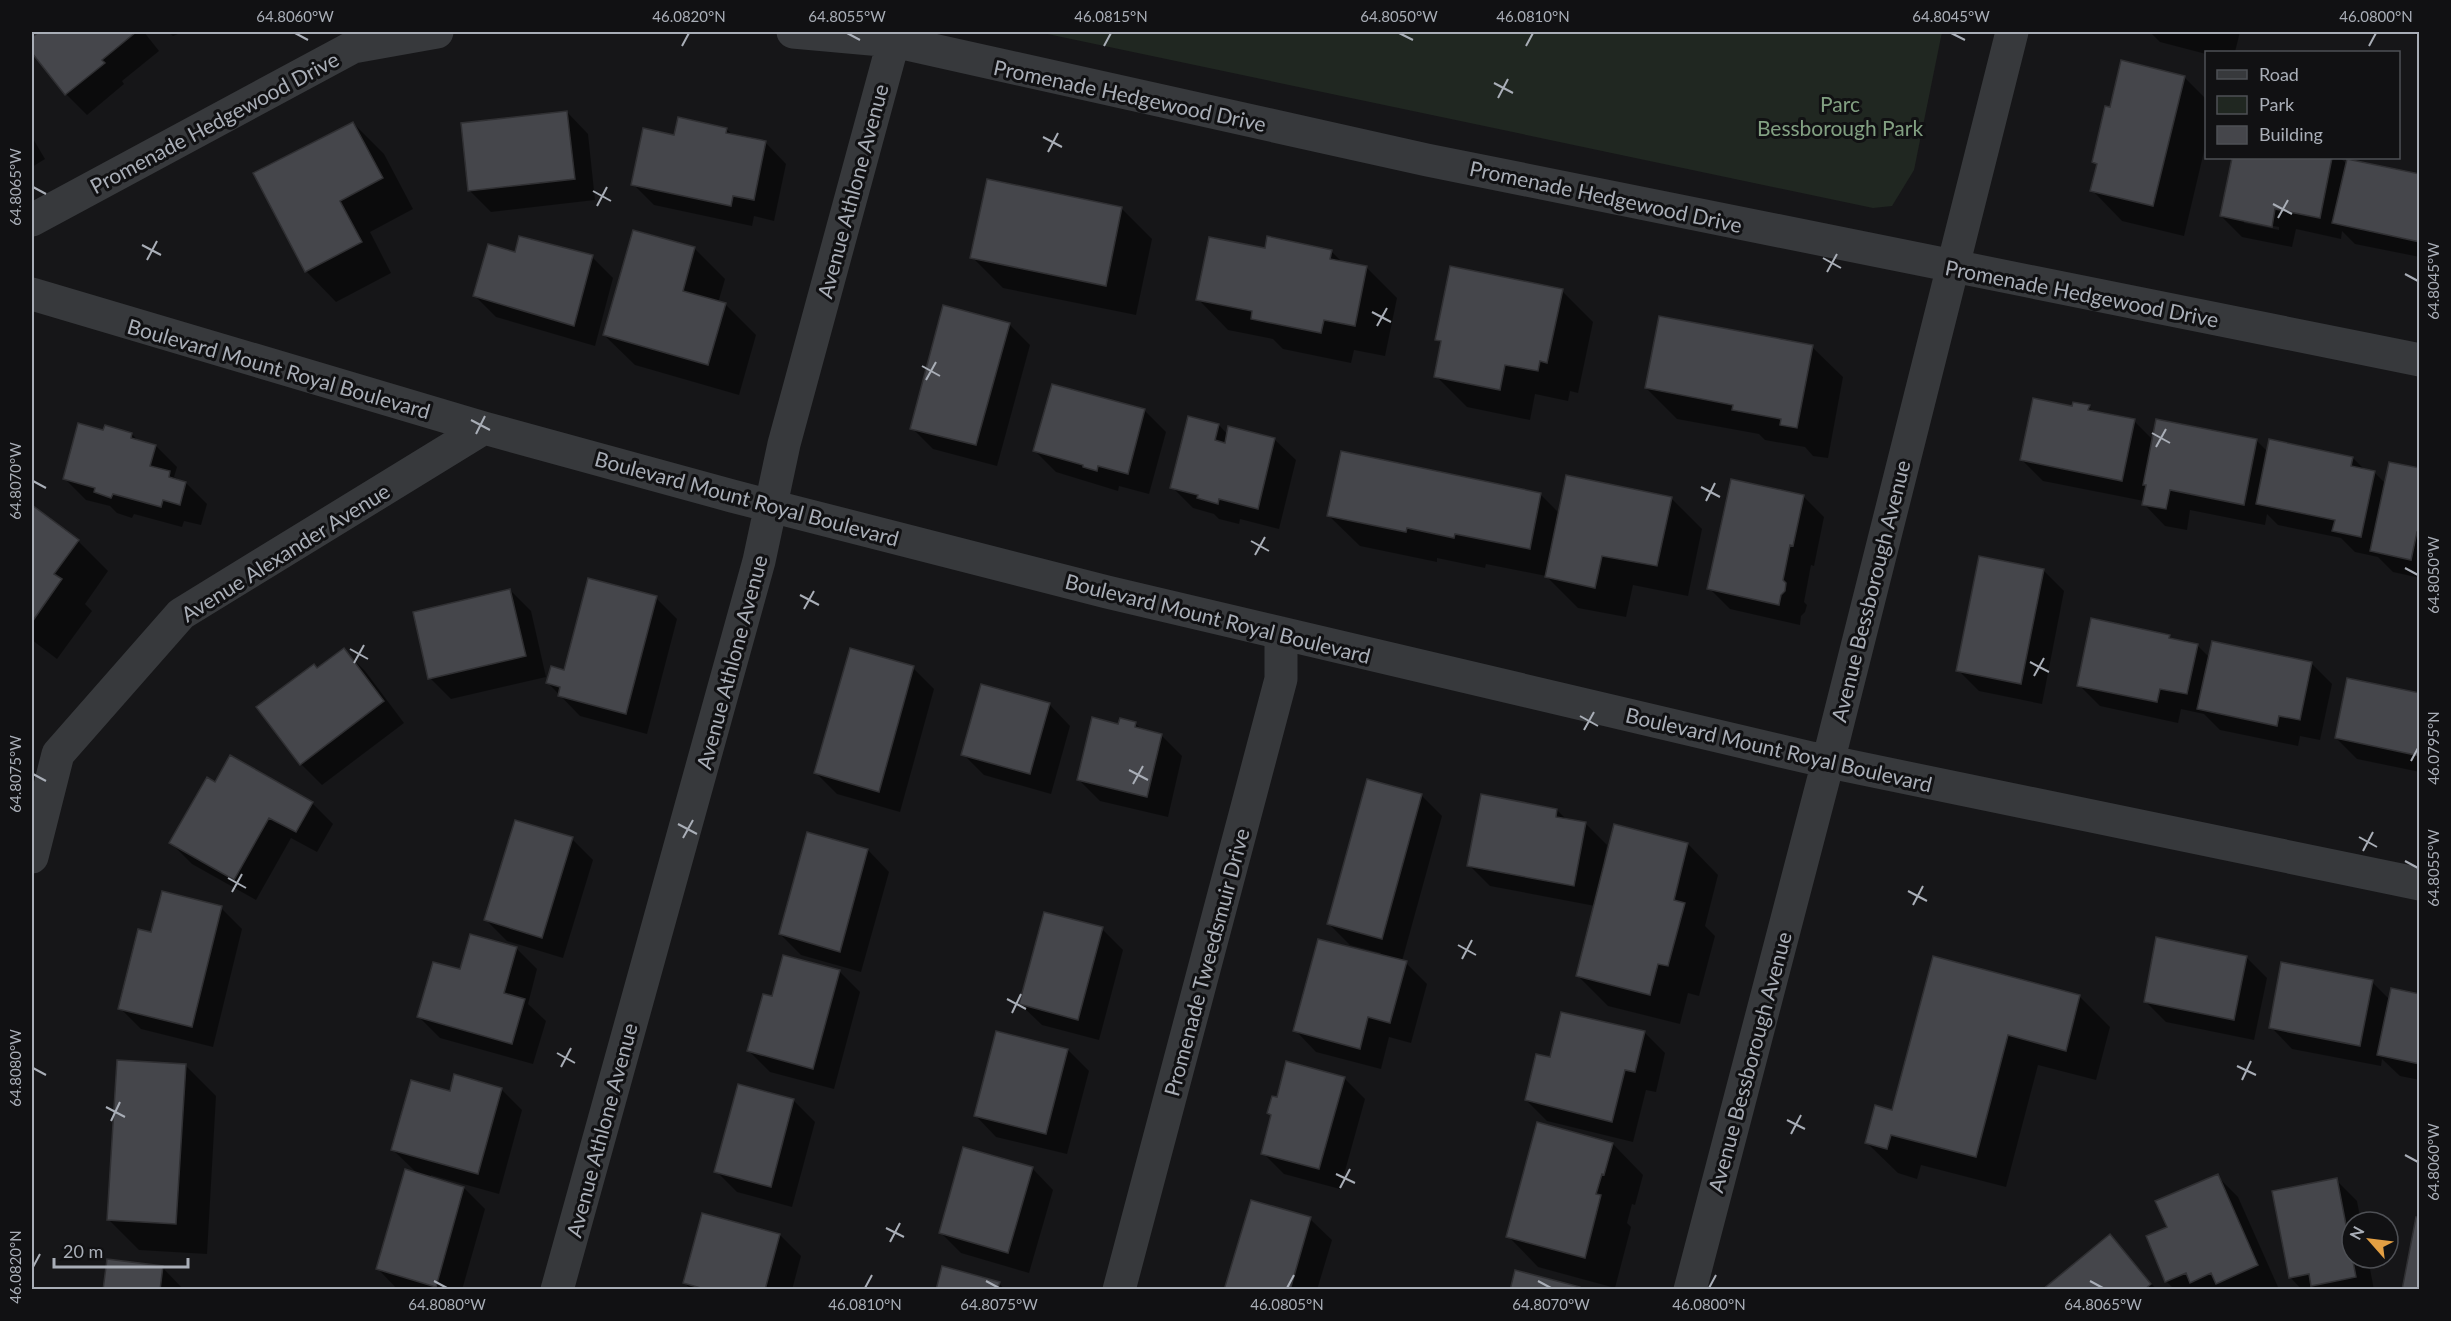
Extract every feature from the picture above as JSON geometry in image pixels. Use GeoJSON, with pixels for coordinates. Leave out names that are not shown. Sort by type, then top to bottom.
{"type":"FeatureCollection","features":[{"type":"Feature","properties":{"kind":"street","name":"Promenade Hedgewood Drive"},"geometry":{"type":"LineString","coordinates":[[32,220],[353,47],[437,32]]}},
{"type":"Feature","properties":{"kind":"street","name":"Promenade Hedgewood Drive"},"geometry":{"type":"LineString","coordinates":[[792,32],[894,36],[1426,160],[2420,360]]}},
{"type":"Feature","properties":{"kind":"street","name":"Avenue Bessborough Avenue"},"geometry":{"type":"LineString","coordinates":[[1690,1290],[1828,762],[2012,32]]}},
{"type":"Feature","properties":{"kind":"street","name":"Avenue Athlone Avenue"},"geometry":{"type":"LineString","coordinates":[[557,1290],[756,573],[784,444],[894,36]]}},
{"type":"Feature","properties":{"kind":"street","name":"Boulevard Mount Royal Boulevard"},"geometry":{"type":"LineString","coordinates":[[32,294],[484,428],[771,506],[1281,633],[1828,762],[2420,884]]}},
{"type":"Feature","properties":{"kind":"street","name":"Avenue Alexander Avenue"},"geometry":{"type":"LineString","coordinates":[[32,857],[58,754],[181,614],[484,428]]}},
{"type":"Feature","properties":{"kind":"street","name":"Promenade Tweedsmuir Drive"},"geometry":{"type":"LineString","coordinates":[[1119,1290],[1281,679],[1281,633]]}},
{"type":"Feature","properties":{"kind":"green space","name":"Parc Bessborough Park"},"geometry":{"type":"Polygon","coordinates":[[[1038,32],[1942,32],[1914,170],[1892,206],[1873,208],[1038,32]]]}},
{"type":"Feature","properties":{"kind":"building"},"geometry":{"type":"Polygon","coordinates":[[[39,32],[136,32],[102,60],[105,63],[65,95],[32,53],[32,37],[39,32]]]}},
{"type":"Feature","properties":{"kind":"building"},"geometry":{"type":"Polygon","coordinates":[[[2121,60],[2185,76],[2153,206],[2090,191],[2097,164],[2092,162],[2105,106],[2110,107],[2121,60]]]}},
{"type":"Feature","properties":{"kind":"building"},"geometry":{"type":"Polygon","coordinates":[[[567,111],[575,179],[468,191],[461,123],[567,111]]]}},
{"type":"Feature","properties":{"kind":"building"},"geometry":{"type":"Polygon","coordinates":[[[678,117],[727,128],[726,133],[766,141],[754,200],[733,196],[731,206],[631,185],[643,128],[674,135],[678,117]]]}},
{"type":"Feature","properties":{"kind":"building"},"geometry":{"type":"Polygon","coordinates":[[[353,122],[383,178],[340,201],[362,242],[305,272],[253,173],[353,122]]]}},
{"type":"Feature","properties":{"kind":"building"},"geometry":{"type":"Polygon","coordinates":[[[2232,159],[2332,159],[2320,218],[2275,209],[2272,227],[2220,216],[2232,159]]]}},
{"type":"Feature","properties":{"kind":"building"},"geometry":{"type":"Polygon","coordinates":[[[2347,159],[2420,174],[2420,242],[2332,223],[2347,159]]]}},
{"type":"Feature","properties":{"kind":"building"},"geometry":{"type":"Polygon","coordinates":[[[987,179],[1122,207],[1106,286],[970,258],[987,179]]]}},
{"type":"Feature","properties":{"kind":"building"},"geometry":{"type":"Polygon","coordinates":[[[633,230],[695,247],[683,291],[726,303],[708,365],[603,335],[633,230]]]}},
{"type":"Feature","properties":{"kind":"building"},"geometry":{"type":"Polygon","coordinates":[[[519,236],[593,255],[574,326],[473,296],[488,244],[515,252],[519,236]]]}},
{"type":"Feature","properties":{"kind":"building"},"geometry":{"type":"Polygon","coordinates":[[[1267,236],[1332,250],[1330,259],[1367,266],[1355,326],[1324,320],[1321,333],[1251,319],[1252,311],[1196,300],[1209,237],[1265,248],[1267,236]]]}},
{"type":"Feature","properties":{"kind":"building"},"geometry":{"type":"Polygon","coordinates":[[[1450,266],[1563,289],[1547,363],[1540,361],[1538,371],[1505,365],[1500,390],[1434,377],[1441,341],[1435,340],[1450,266]]]}},
{"type":"Feature","properties":{"kind":"building"},"geometry":{"type":"Polygon","coordinates":[[[943,305],[1010,323],[976,445],[910,429],[943,305]]]}},
{"type":"Feature","properties":{"kind":"building"},"geometry":{"type":"Polygon","coordinates":[[[1659,316],[1813,345],[1797,428],[1780,425],[1781,419],[1732,410],[1733,405],[1645,388],[1659,316]]]}},
{"type":"Feature","properties":{"kind":"building"},"geometry":{"type":"Polygon","coordinates":[[[1052,384],[1145,409],[1128,474],[1098,466],[1097,471],[1033,451],[1052,384]]]}},
{"type":"Feature","properties":{"kind":"building"},"geometry":{"type":"Polygon","coordinates":[[[2033,398],[2072,406],[2073,402],[2090,405],[2088,410],[2135,419],[2122,481],[2020,460],[2033,398]]]}},
{"type":"Feature","properties":{"kind":"building"},"geometry":{"type":"Polygon","coordinates":[[[1188,416],[1219,424],[1215,440],[1225,443],[1228,426],[1275,438],[1258,509],[1219,499],[1218,504],[1197,498],[1198,495],[1170,488],[1188,416]]]}},
{"type":"Feature","properties":{"kind":"building"},"geometry":{"type":"Polygon","coordinates":[[[2156,419],[2257,439],[2244,505],[2170,490],[2166,509],[2142,505],[2146,485],[2143,485],[2156,419]]]}},
{"type":"Feature","properties":{"kind":"building"},"geometry":{"type":"Polygon","coordinates":[[[78,423],[103,430],[105,425],[132,433],[131,438],[156,445],[150,466],[170,471],[169,477],[186,482],[180,505],[163,500],[161,507],[113,494],[111,498],[94,492],[95,488],[63,479],[78,423]]]}},
{"type":"Feature","properties":{"kind":"building"},"geometry":{"type":"Polygon","coordinates":[[[2269,439],[2353,457],[2351,466],[2375,471],[2361,537],[2332,531],[2335,520],[2256,504],[2269,439]]]}},
{"type":"Feature","properties":{"kind":"building"},"geometry":{"type":"Polygon","coordinates":[[[1341,451],[1541,493],[1530,549],[1455,534],[1454,538],[1407,528],[1406,532],[1327,516],[1341,451]]]}},
{"type":"Feature","properties":{"kind":"building"},"geometry":{"type":"Polygon","coordinates":[[[2389,462],[2420,468],[2420,533],[2417,532],[2411,560],[2370,551],[2389,462]]]}},
{"type":"Feature","properties":{"kind":"building"},"geometry":{"type":"Polygon","coordinates":[[[1566,475],[1672,497],[1657,566],[1602,556],[1595,588],[1545,577],[1566,475]]]}},
{"type":"Feature","properties":{"kind":"building"},"geometry":{"type":"Polygon","coordinates":[[[1731,479],[1804,495],[1783,580],[1786,583],[1785,591],[1781,595],[1779,605],[1707,589],[1731,479]]]}},
{"type":"Feature","properties":{"kind":"building"},"geometry":{"type":"Polygon","coordinates":[[[32,505],[79,540],[54,574],[62,579],[32,622],[32,505]]]}},
{"type":"Feature","properties":{"kind":"building"},"geometry":{"type":"Polygon","coordinates":[[[1979,556],[2044,569],[2021,684],[1956,671],[1979,556]]]}},
{"type":"Feature","properties":{"kind":"building"},"geometry":{"type":"Polygon","coordinates":[[[588,578],[657,596],[626,714],[558,696],[560,687],[546,683],[551,666],[564,670],[588,578]]]}},
{"type":"Feature","properties":{"kind":"building"},"geometry":{"type":"Polygon","coordinates":[[[510,589],[526,656],[428,679],[413,612],[510,589]]]}},
{"type":"Feature","properties":{"kind":"building"},"geometry":{"type":"Polygon","coordinates":[[[2091,618],[2170,635],[2169,638],[2198,644],[2187,694],[2160,689],[2157,702],[2077,686],[2091,618]]]}},
{"type":"Feature","properties":{"kind":"building"},"geometry":{"type":"Polygon","coordinates":[[[2212,641],[2312,662],[2300,720],[2279,716],[2277,726],[2197,709],[2212,641]]]}},
{"type":"Feature","properties":{"kind":"building"},"geometry":{"type":"Polygon","coordinates":[[[344,648],[384,701],[300,765],[256,707],[314,664],[317,668],[344,648]]]}},
{"type":"Feature","properties":{"kind":"building"},"geometry":{"type":"Polygon","coordinates":[[[850,648],[914,666],[879,792],[814,773],[850,648]]]}},
{"type":"Feature","properties":{"kind":"building"},"geometry":{"type":"Polygon","coordinates":[[[2347,678],[2420,693],[2420,756],[2335,738],[2347,678]]]}},
{"type":"Feature","properties":{"kind":"building"},"geometry":{"type":"Polygon","coordinates":[[[981,684],[1050,703],[1030,774],[961,755],[981,684]]]}},
{"type":"Feature","properties":{"kind":"building"},"geometry":{"type":"Polygon","coordinates":[[[1092,717],[1118,724],[1120,718],[1136,722],[1135,727],[1162,734],[1147,797],[1077,780],[1092,717]]]}},
{"type":"Feature","properties":{"kind":"building"},"geometry":{"type":"Polygon","coordinates":[[[230,755],[313,802],[296,832],[269,818],[234,880],[169,843],[207,777],[215,782],[230,755]]]}},
{"type":"Feature","properties":{"kind":"building"},"geometry":{"type":"Polygon","coordinates":[[[1367,779],[1422,794],[1382,939],[1327,924],[1367,779]]]}},
{"type":"Feature","properties":{"kind":"building"},"geometry":{"type":"Polygon","coordinates":[[[1481,794],[1557,809],[1556,817],[1586,822],[1574,886],[1467,866],[1481,794]]]}},
{"type":"Feature","properties":{"kind":"building"},"geometry":{"type":"Polygon","coordinates":[[[515,820],[573,837],[542,938],[484,920],[515,820]]]}},
{"type":"Feature","properties":{"kind":"building"},"geometry":{"type":"Polygon","coordinates":[[[1614,824],[1688,843],[1674,900],[1685,903],[1668,966],[1658,964],[1650,995],[1576,976],[1614,824]]]}},
{"type":"Feature","properties":{"kind":"building"},"geometry":{"type":"Polygon","coordinates":[[[807,832],[868,849],[840,952],[779,934],[807,832]]]}},
{"type":"Feature","properties":{"kind":"building"},"geometry":{"type":"Polygon","coordinates":[[[162,891],[222,906],[192,1027],[118,1009],[138,929],[151,932],[162,891]]]}},
{"type":"Feature","properties":{"kind":"building"},"geometry":{"type":"Polygon","coordinates":[[[1044,912],[1103,927],[1078,1020],[1019,1004],[1044,912]]]}},
{"type":"Feature","properties":{"kind":"building"},"geometry":{"type":"Polygon","coordinates":[[[470,934],[517,947],[504,993],[525,999],[512,1044],[417,1017],[433,962],[460,969],[470,934]]]}},
{"type":"Feature","properties":{"kind":"building"},"geometry":{"type":"Polygon","coordinates":[[[2156,937],[2247,956],[2234,1020],[2144,1002],[2156,937]]]}},
{"type":"Feature","properties":{"kind":"building"},"geometry":{"type":"Polygon","coordinates":[[[1318,939],[1407,961],[1390,1023],[1368,1017],[1360,1049],[1293,1031],[1318,939]]]}},
{"type":"Feature","properties":{"kind":"building"},"geometry":{"type":"Polygon","coordinates":[[[783,955],[840,970],[813,1069],[747,1051],[763,994],[772,996],[783,955]]]}},
{"type":"Feature","properties":{"kind":"building"},"geometry":{"type":"Polygon","coordinates":[[[1933,956],[2080,995],[2066,1051],[2008,1035],[1976,1157],[1891,1135],[1887,1149],[1865,1143],[1875,1105],[1892,1110],[1933,956]]]}},
{"type":"Feature","properties":{"kind":"building"},"geometry":{"type":"Polygon","coordinates":[[[2281,962],[2373,980],[2360,1046],[2269,1028],[2281,962]]]}},
{"type":"Feature","properties":{"kind":"building"},"geometry":{"type":"Polygon","coordinates":[[[2391,988],[2420,994],[2420,1064],[2377,1055],[2391,988]]]}},
{"type":"Feature","properties":{"kind":"building"},"geometry":{"type":"Polygon","coordinates":[[[1561,1012],[1645,1031],[1635,1072],[1625,1070],[1612,1122],[1525,1100],[1536,1054],[1550,1057],[1561,1012]]]}},
{"type":"Feature","properties":{"kind":"building"},"geometry":{"type":"Polygon","coordinates":[[[996,1031],[1068,1049],[1046,1134],[974,1116],[996,1031]]]}},
{"type":"Feature","properties":{"kind":"building"},"geometry":{"type":"Polygon","coordinates":[[[117,1060],[186,1064],[176,1224],[107,1220],[117,1060]]]}},
{"type":"Feature","properties":{"kind":"building"},"geometry":{"type":"Polygon","coordinates":[[[1286,1061],[1345,1077],[1319,1169],[1261,1154],[1271,1115],[1267,1113],[1272,1096],[1277,1097],[1286,1061]]]}},
{"type":"Feature","properties":{"kind":"building"},"geometry":{"type":"Polygon","coordinates":[[[454,1074],[502,1088],[478,1174],[391,1150],[411,1080],[450,1091],[454,1074]]]}},
{"type":"Feature","properties":{"kind":"building"},"geometry":{"type":"Polygon","coordinates":[[[738,1084],[794,1099],[771,1187],[714,1172],[738,1084]]]}},
{"type":"Feature","properties":{"kind":"building"},"geometry":{"type":"Polygon","coordinates":[[[1537,1122],[1613,1143],[1596,1194],[1601,1195],[1585,1258],[1506,1237],[1537,1122]]]}},
{"type":"Feature","properties":{"kind":"building"},"geometry":{"type":"Polygon","coordinates":[[[963,1147],[1033,1167],[1008,1253],[939,1233],[963,1147]]]}},
{"type":"Feature","properties":{"kind":"building"},"geometry":{"type":"Polygon","coordinates":[[[405,1169],[464,1187],[436,1287],[376,1269],[405,1169]]]}},
{"type":"Feature","properties":{"kind":"building"},"geometry":{"type":"Polygon","coordinates":[[[2218,1174],[2258,1265],[2216,1284],[2211,1273],[2190,1283],[2186,1273],[2165,1282],[2146,1236],[2167,1227],[2155,1201],[2218,1174]]]}},
{"type":"Feature","properties":{"kind":"building"},"geometry":{"type":"Polygon","coordinates":[[[2337,1178],[2343,1210],[2340,1210],[2340,1270],[2355,1270],[2356,1277],[2311,1286],[2309,1274],[2289,1278],[2272,1191],[2337,1178]]]}},
{"type":"Feature","properties":{"kind":"building"},"geometry":{"type":"Polygon","coordinates":[[[1251,1200],[1311,1217],[1290,1290],[1224,1290],[1251,1200]]]}},
{"type":"Feature","properties":{"kind":"building"},"geometry":{"type":"Polygon","coordinates":[[[702,1213],[780,1234],[765,1290],[708,1290],[683,1283],[702,1213]]]}},
{"type":"Feature","properties":{"kind":"building"},"geometry":{"type":"Polygon","coordinates":[[[2416,1217],[2420,1218],[2420,1290],[2402,1290],[2416,1217]]]}},
{"type":"Feature","properties":{"kind":"building"},"geometry":{"type":"Polygon","coordinates":[[[2110,1234],[2151,1284],[2144,1290],[2042,1290],[2110,1234]]]}},
{"type":"Feature","properties":{"kind":"building"},"geometry":{"type":"Polygon","coordinates":[[[107,1259],[163,1266],[160,1290],[103,1290],[107,1259]]]}},
{"type":"Feature","properties":{"kind":"building"},"geometry":{"type":"Polygon","coordinates":[[[942,1266],[1000,1282],[997,1290],[936,1290],[942,1266]]]}},
{"type":"Feature","properties":{"kind":"building"},"geometry":{"type":"Polygon","coordinates":[[[1515,1270],[1580,1287],[1580,1290],[1510,1290],[1515,1270]]]}}]}
